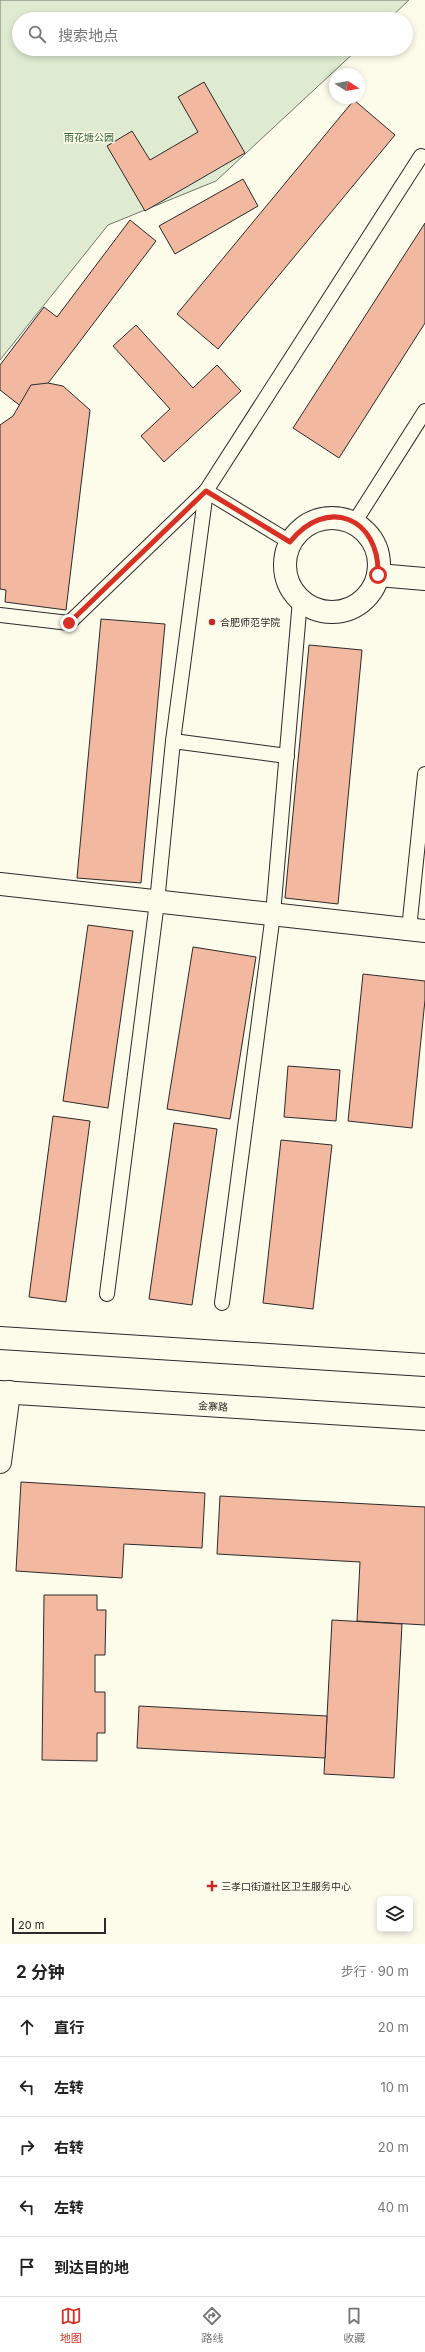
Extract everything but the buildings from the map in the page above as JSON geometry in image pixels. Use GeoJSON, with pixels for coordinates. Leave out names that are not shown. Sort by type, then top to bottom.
{"type":"FeatureCollection","features":[{"type":"Feature","properties":{"kind":"street"},"geometry":{"type":"LineString","coordinates":[[326,517],[340,518],[354,523],[366,532],[374,544],[379,558],[378,575],[372,590],[360,602],[346,610],[330,612],[314,609],[300,600],[290,587],[285,571],[285,556],[290,542],[299,530],[311,522],[326,517]]}},
{"type":"Feature","properties":{"kind":"street"},"geometry":{"type":"LineString","coordinates":[[378,575],[425,579]]}},
{"type":"Feature","properties":{"kind":"street"},"geometry":{"type":"LineString","coordinates":[[0,884],[417,930]]}},
{"type":"Feature","properties":{"kind":"street"},"geometry":{"type":"LineString","coordinates":[[0,1338],[425,1365]]}},
{"type":"Feature","properties":{"kind":"street"},"geometry":{"type":"LineString","coordinates":[[0,1462],[4,1392]]}},
{"type":"Feature","properties":{"kind":"street","name":"金寨路"},"geometry":{"type":"LineString","coordinates":[[4,1392],[425,1419]]}},
{"type":"Feature","properties":{"kind":"lane"},"geometry":{"type":"LineString","coordinates":[[0,615],[69,623],[206,491],[421,156]]}},
{"type":"Feature","properties":{"kind":"lane"},"geometry":{"type":"LineString","coordinates":[[354,523],[425,411]]}},
{"type":"Feature","properties":{"kind":"lane"},"geometry":{"type":"LineString","coordinates":[[206,491],[290,542]]}},
{"type":"Feature","properties":{"kind":"lane"},"geometry":{"type":"LineString","coordinates":[[107,1294],[157,902],[173,741],[206,491]]}},
{"type":"Feature","properties":{"kind":"lane"},"geometry":{"type":"LineString","coordinates":[[222,1303],[273,914],[300,600]]}},
{"type":"Feature","properties":{"kind":"lane"},"geometry":{"type":"LineString","coordinates":[[173,741],[286,756]]}},
{"type":"Feature","properties":{"kind":"lane"},"geometry":{"type":"LineString","coordinates":[[417,930],[425,774]]}},
{"type":"Feature","properties":{"kind":"green space","name":"雨花塘公园"},"geometry":{"type":"Polygon","coordinates":[[[0,0],[409,0],[396,12],[12,12],[12,56],[350,56],[338,68],[329,68],[329,76],[216,181],[108,225],[0,360],[0,0]]]}},
{"type":"Feature","properties":{"kind":"place","name":"合肥师范学院"},"geometry":{"type":"Point","coordinates":[212,622]}},
{"type":"Feature","properties":{"kind":"place","name":"三孝口街道社区卫生服务中心"},"geometry":{"type":"Point","coordinates":[212,1886]}},
{"type":"Feature","properties":{"kind":"route"},"geometry":{"type":"LineString","coordinates":[[69,623],[206,491],[290,542],[299,530],[311,522],[326,517],[340,518],[354,523],[366,532],[374,544],[379,558],[378,575]]}}]}
